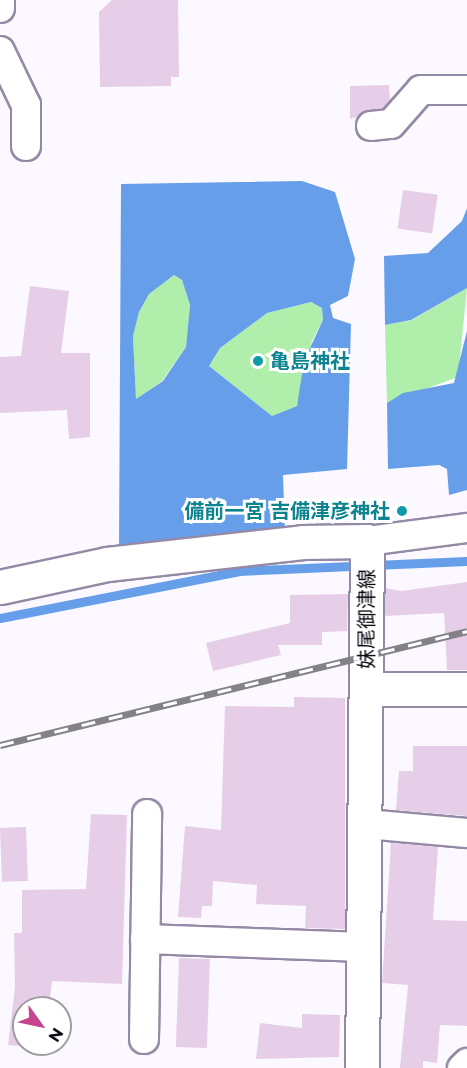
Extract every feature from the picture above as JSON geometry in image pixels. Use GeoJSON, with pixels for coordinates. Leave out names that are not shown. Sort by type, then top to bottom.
{"type":"FeatureCollection","features":[{"type":"Feature","properties":{"kind":"main road","name":"妹尾御津線"},"geometry":{"type":"LineString","coordinates":[[0,587],[107,564],[303,542],[367,558],[368,689],[362,1068]]}},
{"type":"Feature","properties":{"kind":"main road"},"geometry":{"type":"LineString","coordinates":[[368,689],[467,689]]}},
{"type":"Feature","properties":{"kind":"street"},"geometry":{"type":"LineString","coordinates":[[0,0],[0,8]]}},
{"type":"Feature","properties":{"kind":"street"},"geometry":{"type":"LineString","coordinates":[[0,51],[26,105],[26,146]]}},
{"type":"Feature","properties":{"kind":"street"},"geometry":{"type":"LineString","coordinates":[[371,126],[391,124],[421,90],[467,90]]}},
{"type":"Feature","properties":{"kind":"street"},"geometry":{"type":"LineString","coordinates":[[367,558],[467,528]]}},
{"type":"Feature","properties":{"kind":"street"},"geometry":{"type":"LineString","coordinates":[[144,1039],[147,814]]}},
{"type":"Feature","properties":{"kind":"street"},"geometry":{"type":"LineString","coordinates":[[366,824],[467,833]]}},
{"type":"Feature","properties":{"kind":"street"},"geometry":{"type":"LineString","coordinates":[[145,939],[363,947]]}},
{"type":"Feature","properties":{"kind":"street"},"geometry":{"type":"LineString","coordinates":[[462,1068],[467,1064]]}},
{"type":"Feature","properties":{"kind":"green space"},"geometry":{"type":"Polygon","coordinates":[[[174,275],[182,280],[190,305],[186,347],[162,381],[136,399],[133,336],[139,312],[149,294],[174,275]]]}},
{"type":"Feature","properties":{"kind":"green space"},"geometry":{"type":"Polygon","coordinates":[[[467,288],[458,377],[387,403],[385,325],[412,320],[467,288]]]}},
{"type":"Feature","properties":{"kind":"green space"},"geometry":{"type":"Polygon","coordinates":[[[311,302],[322,308],[323,320],[312,341],[297,406],[272,416],[209,366],[220,348],[267,313],[311,302]]]}},
{"type":"Feature","properties":{"kind":"water"},"geometry":{"type":"Polygon","coordinates":[[[302,181],[335,192],[355,259],[348,296],[330,305],[333,318],[351,324],[347,469],[283,475],[285,529],[119,550],[121,184],[302,181]],[[174,275],[149,294],[139,312],[133,336],[136,399],[163,381],[186,347],[190,305],[182,280],[174,275]],[[311,302],[267,313],[220,348],[209,366],[272,416],[297,406],[304,361],[323,320],[322,308],[311,302]]]}},
{"type":"Feature","properties":{"kind":"water"},"geometry":{"type":"Polygon","coordinates":[[[467,208],[467,288],[411,320],[385,325],[384,256],[428,253],[462,221],[467,208]]]}},
{"type":"Feature","properties":{"kind":"water"},"geometry":{"type":"Polygon","coordinates":[[[467,331],[467,490],[449,495],[447,469],[439,465],[388,469],[387,403],[403,393],[454,383],[467,331]]]}},
{"type":"Feature","properties":{"kind":"building"},"geometry":{"type":"Polygon","coordinates":[[[112,0],[178,0],[179,77],[171,77],[171,86],[100,87],[99,12],[112,0]]]}},
{"type":"Feature","properties":{"kind":"building"},"geometry":{"type":"Polygon","coordinates":[[[389,85],[390,100],[383,108],[350,119],[350,86],[389,85]]]}},
{"type":"Feature","properties":{"kind":"building"},"geometry":{"type":"Polygon","coordinates":[[[403,190],[438,195],[432,233],[398,229],[403,190]]]}},
{"type":"Feature","properties":{"kind":"building"},"geometry":{"type":"Polygon","coordinates":[[[30,286],[69,291],[61,353],[90,353],[90,437],[69,439],[67,410],[0,413],[0,357],[21,356],[30,286]]]}},
{"type":"Feature","properties":{"kind":"building"},"geometry":{"type":"Polygon","coordinates":[[[467,582],[467,670],[447,670],[444,613],[385,616],[385,588],[401,591],[467,582]]]}},
{"type":"Feature","properties":{"kind":"building"},"geometry":{"type":"Polygon","coordinates":[[[348,594],[347,631],[322,632],[322,645],[278,645],[281,655],[213,671],[206,643],[290,623],[290,595],[348,594]]]}},
{"type":"Feature","properties":{"kind":"building"},"geometry":{"type":"Polygon","coordinates":[[[294,697],[345,698],[345,929],[305,928],[306,906],[256,904],[257,885],[213,881],[212,906],[202,906],[201,918],[178,917],[185,826],[221,830],[225,706],[294,707],[294,697]]]}},
{"type":"Feature","properties":{"kind":"building"},"geometry":{"type":"Polygon","coordinates":[[[413,746],[467,746],[467,816],[396,810],[399,771],[413,771],[413,746]]]}},
{"type":"Feature","properties":{"kind":"building"},"geometry":{"type":"Polygon","coordinates":[[[91,814],[127,815],[122,984],[52,981],[50,996],[14,996],[14,933],[22,933],[22,890],[86,889],[91,814]]]}},
{"type":"Feature","properties":{"kind":"building"},"geometry":{"type":"Polygon","coordinates":[[[26,827],[28,881],[2,882],[0,828],[26,827]]]}},
{"type":"Feature","properties":{"kind":"building"},"geometry":{"type":"Polygon","coordinates":[[[391,843],[438,847],[433,920],[467,921],[467,1026],[440,1025],[437,1063],[423,1061],[423,1068],[400,1068],[408,985],[382,983],[391,843]]]}},
{"type":"Feature","properties":{"kind":"building"},"geometry":{"type":"Polygon","coordinates":[[[179,958],[210,959],[207,1048],[176,1047],[179,958]]]}},
{"type":"Feature","properties":{"kind":"building"},"geometry":{"type":"Polygon","coordinates":[[[12,1012],[12,1045],[8,1045],[12,1012]]]}},
{"type":"Feature","properties":{"kind":"building"},"geometry":{"type":"Polygon","coordinates":[[[302,1014],[340,1015],[339,1057],[256,1059],[260,1023],[302,1028],[302,1014]]]}},
{"type":"Feature","properties":{"kind":"waterway"},"geometry":{"type":"LineString","coordinates":[[0,618],[239,571],[467,561]]}},
{"type":"Feature","properties":{"kind":"railway"},"geometry":{"type":"LineString","coordinates":[[0,745],[467,631]]}},
{"type":"Feature","properties":{"kind":"place","name":"亀島神社"},"geometry":{"type":"Point","coordinates":[258,361]}},
{"type":"Feature","properties":{"kind":"place","name":"備前一宮 吉備津彦神社"},"geometry":{"type":"Point","coordinates":[402,511]}}]}
